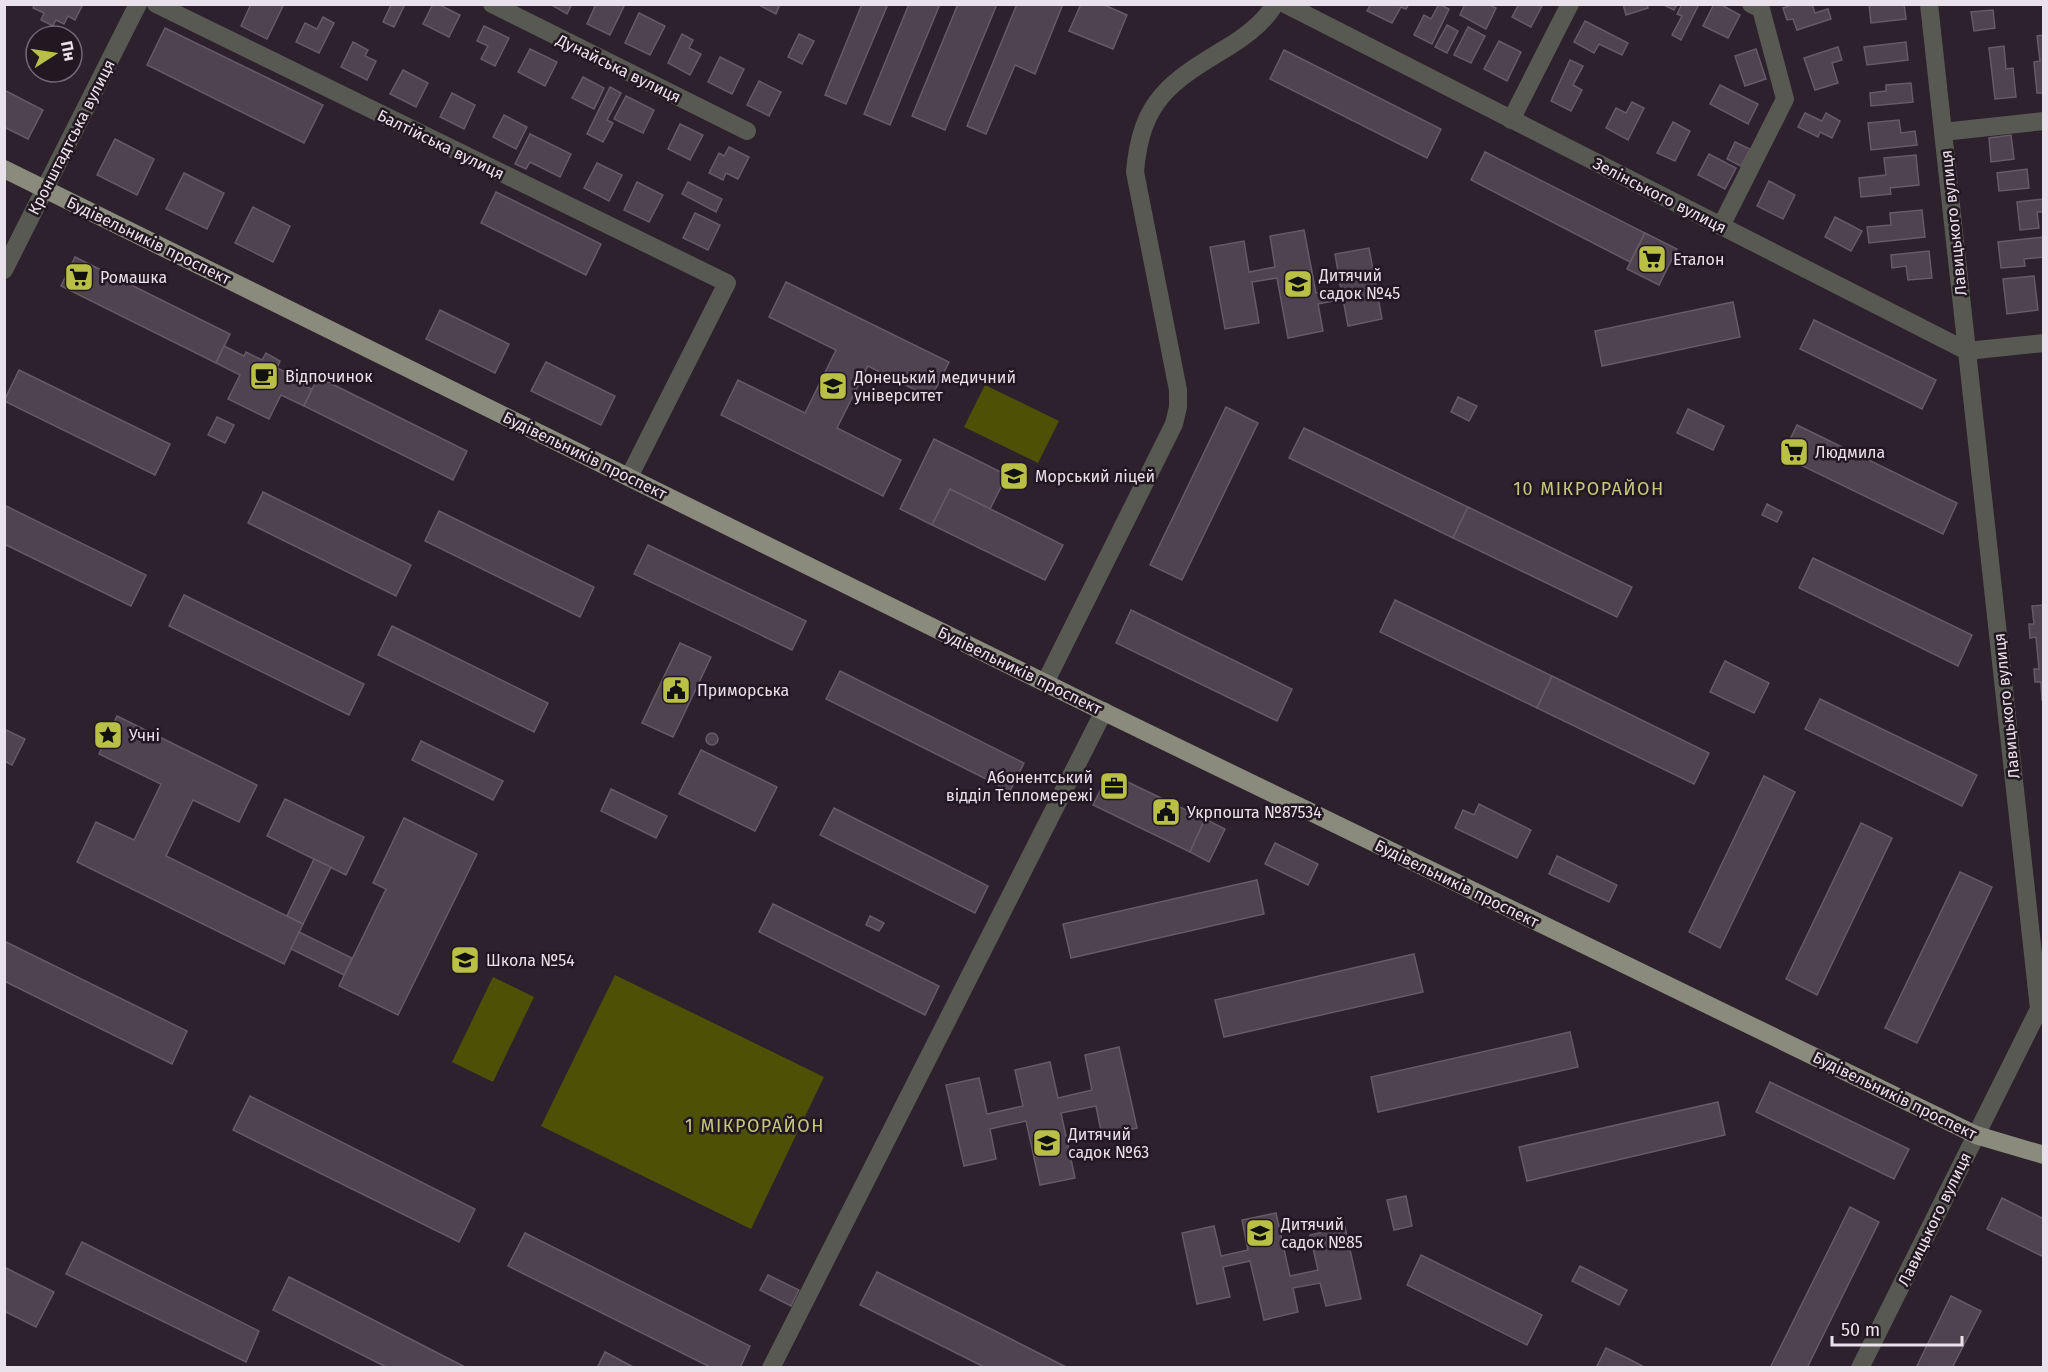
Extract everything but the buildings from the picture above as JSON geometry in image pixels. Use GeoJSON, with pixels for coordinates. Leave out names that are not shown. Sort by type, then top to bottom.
{"type":"FeatureCollection","features":[{"type":"Feature","properties":{"kind":"main road","name":"Будівельників проспект"},"geometry":{"type":"LineString","coordinates":[[4,169],[1104,711],[1976,1135],[2043,1155]]}},
{"type":"Feature","properties":{"kind":"street","name":"Кронштадтська вулиця"},"geometry":{"type":"LineString","coordinates":[[4,270],[138,4]]}},
{"type":"Feature","properties":{"kind":"street","name":"Балтійська вулиця"},"geometry":{"type":"LineString","coordinates":[[156,4],[727,283],[629,477]]}},
{"type":"Feature","properties":{"kind":"street","name":"Дунайська вулиця"},"geometry":{"type":"LineString","coordinates":[[492,4],[747,132]]}},
{"type":"Feature","properties":{"kind":"street"},"geometry":{"type":"LineString","coordinates":[[1045,682],[1174,424],[1178,407],[1178,390],[1135,172],[1137,147],[1144,123],[1156,102],[1172,83],[1255,28],[1269,15],[1275,4]]}},
{"type":"Feature","properties":{"kind":"street","name":"Зелінського вулиця"},"geometry":{"type":"LineString","coordinates":[[1285,4],[1967,351]]}},
{"type":"Feature","properties":{"kind":"street"},"geometry":{"type":"LineString","coordinates":[[1511,120],[1570,4]]}},
{"type":"Feature","properties":{"kind":"street"},"geometry":{"type":"LineString","coordinates":[[1721,226],[1785,99],[1761,9],[1751,4]]}},
{"type":"Feature","properties":{"kind":"street","name":"Лавицького вулиця"},"geometry":{"type":"LineString","coordinates":[[1860,1368],[2039,1009],[1929,4]]}},
{"type":"Feature","properties":{"kind":"street"},"geometry":{"type":"LineString","coordinates":[[1943,132],[2043,121]]}},
{"type":"Feature","properties":{"kind":"street"},"geometry":{"type":"LineString","coordinates":[[1967,351],[2043,343]]}},
{"type":"Feature","properties":{"kind":"street"},"geometry":{"type":"LineString","coordinates":[[771,1368],[1104,711]]}},
{"type":"Feature","properties":{"kind":"shaded area"},"geometry":{"type":"Polygon","coordinates":[[[985,385],[1059,421],[1038,463],[964,427],[985,385]]]}},
{"type":"Feature","properties":{"kind":"shaded area"},"geometry":{"type":"Polygon","coordinates":[[[615,975],[824,1077],[751,1229],[541,1126],[615,975]]]}},
{"type":"Feature","properties":{"kind":"shaded area"},"geometry":{"type":"Polygon","coordinates":[[[493,977],[534,997],[493,1082],[452,1062],[493,977]]]}},
{"type":"Feature","properties":{"kind":"place","name":"Еталон"},"geometry":{"type":"Point","coordinates":[1652,259]}},
{"type":"Feature","properties":{"kind":"place","name":"Ромашка"},"geometry":{"type":"Point","coordinates":[79,277]}},
{"type":"Feature","properties":{"kind":"place","name":"Дитячий садок №45"},"geometry":{"type":"Point","coordinates":[1298,284]}},
{"type":"Feature","properties":{"kind":"place","name":"Відпочинок"},"geometry":{"type":"Point","coordinates":[264,376]}},
{"type":"Feature","properties":{"kind":"place","name":"Донецький медичний університет"},"geometry":{"type":"Point","coordinates":[833,386]}},
{"type":"Feature","properties":{"kind":"place","name":"Людмила"},"geometry":{"type":"Point","coordinates":[1794,452]}},
{"type":"Feature","properties":{"kind":"place","name":"Морський ліцей"},"geometry":{"type":"Point","coordinates":[1014,476]}},
{"type":"Feature","properties":{"kind":"place","name":"Приморська"},"geometry":{"type":"Point","coordinates":[676,690]}},
{"type":"Feature","properties":{"kind":"place","name":"Учні"},"geometry":{"type":"Point","coordinates":[108,735]}},
{"type":"Feature","properties":{"kind":"place","name":"Абонентський відділ Тепломережі"},"geometry":{"type":"Point","coordinates":[1114,786]}},
{"type":"Feature","properties":{"kind":"place","name":"Укрпошта №87534"},"geometry":{"type":"Point","coordinates":[1166,812]}},
{"type":"Feature","properties":{"kind":"place","name":"Школа №54"},"geometry":{"type":"Point","coordinates":[465,960]}},
{"type":"Feature","properties":{"kind":"place","name":"Дитячий садок №63"},"geometry":{"type":"Point","coordinates":[1047,1143]}},
{"type":"Feature","properties":{"kind":"place","name":"Дитячий садок №85"},"geometry":{"type":"Point","coordinates":[1260,1233]}},
{"type":"Feature","properties":{"kind":"district","name":"10 МІКРОРАЙОН"},"geometry":{"type":"Point","coordinates":[1589,489]}},
{"type":"Feature","properties":{"kind":"district","name":"1 МІКРОРАЙОН"},"geometry":{"type":"Point","coordinates":[755,1126]}}]}
